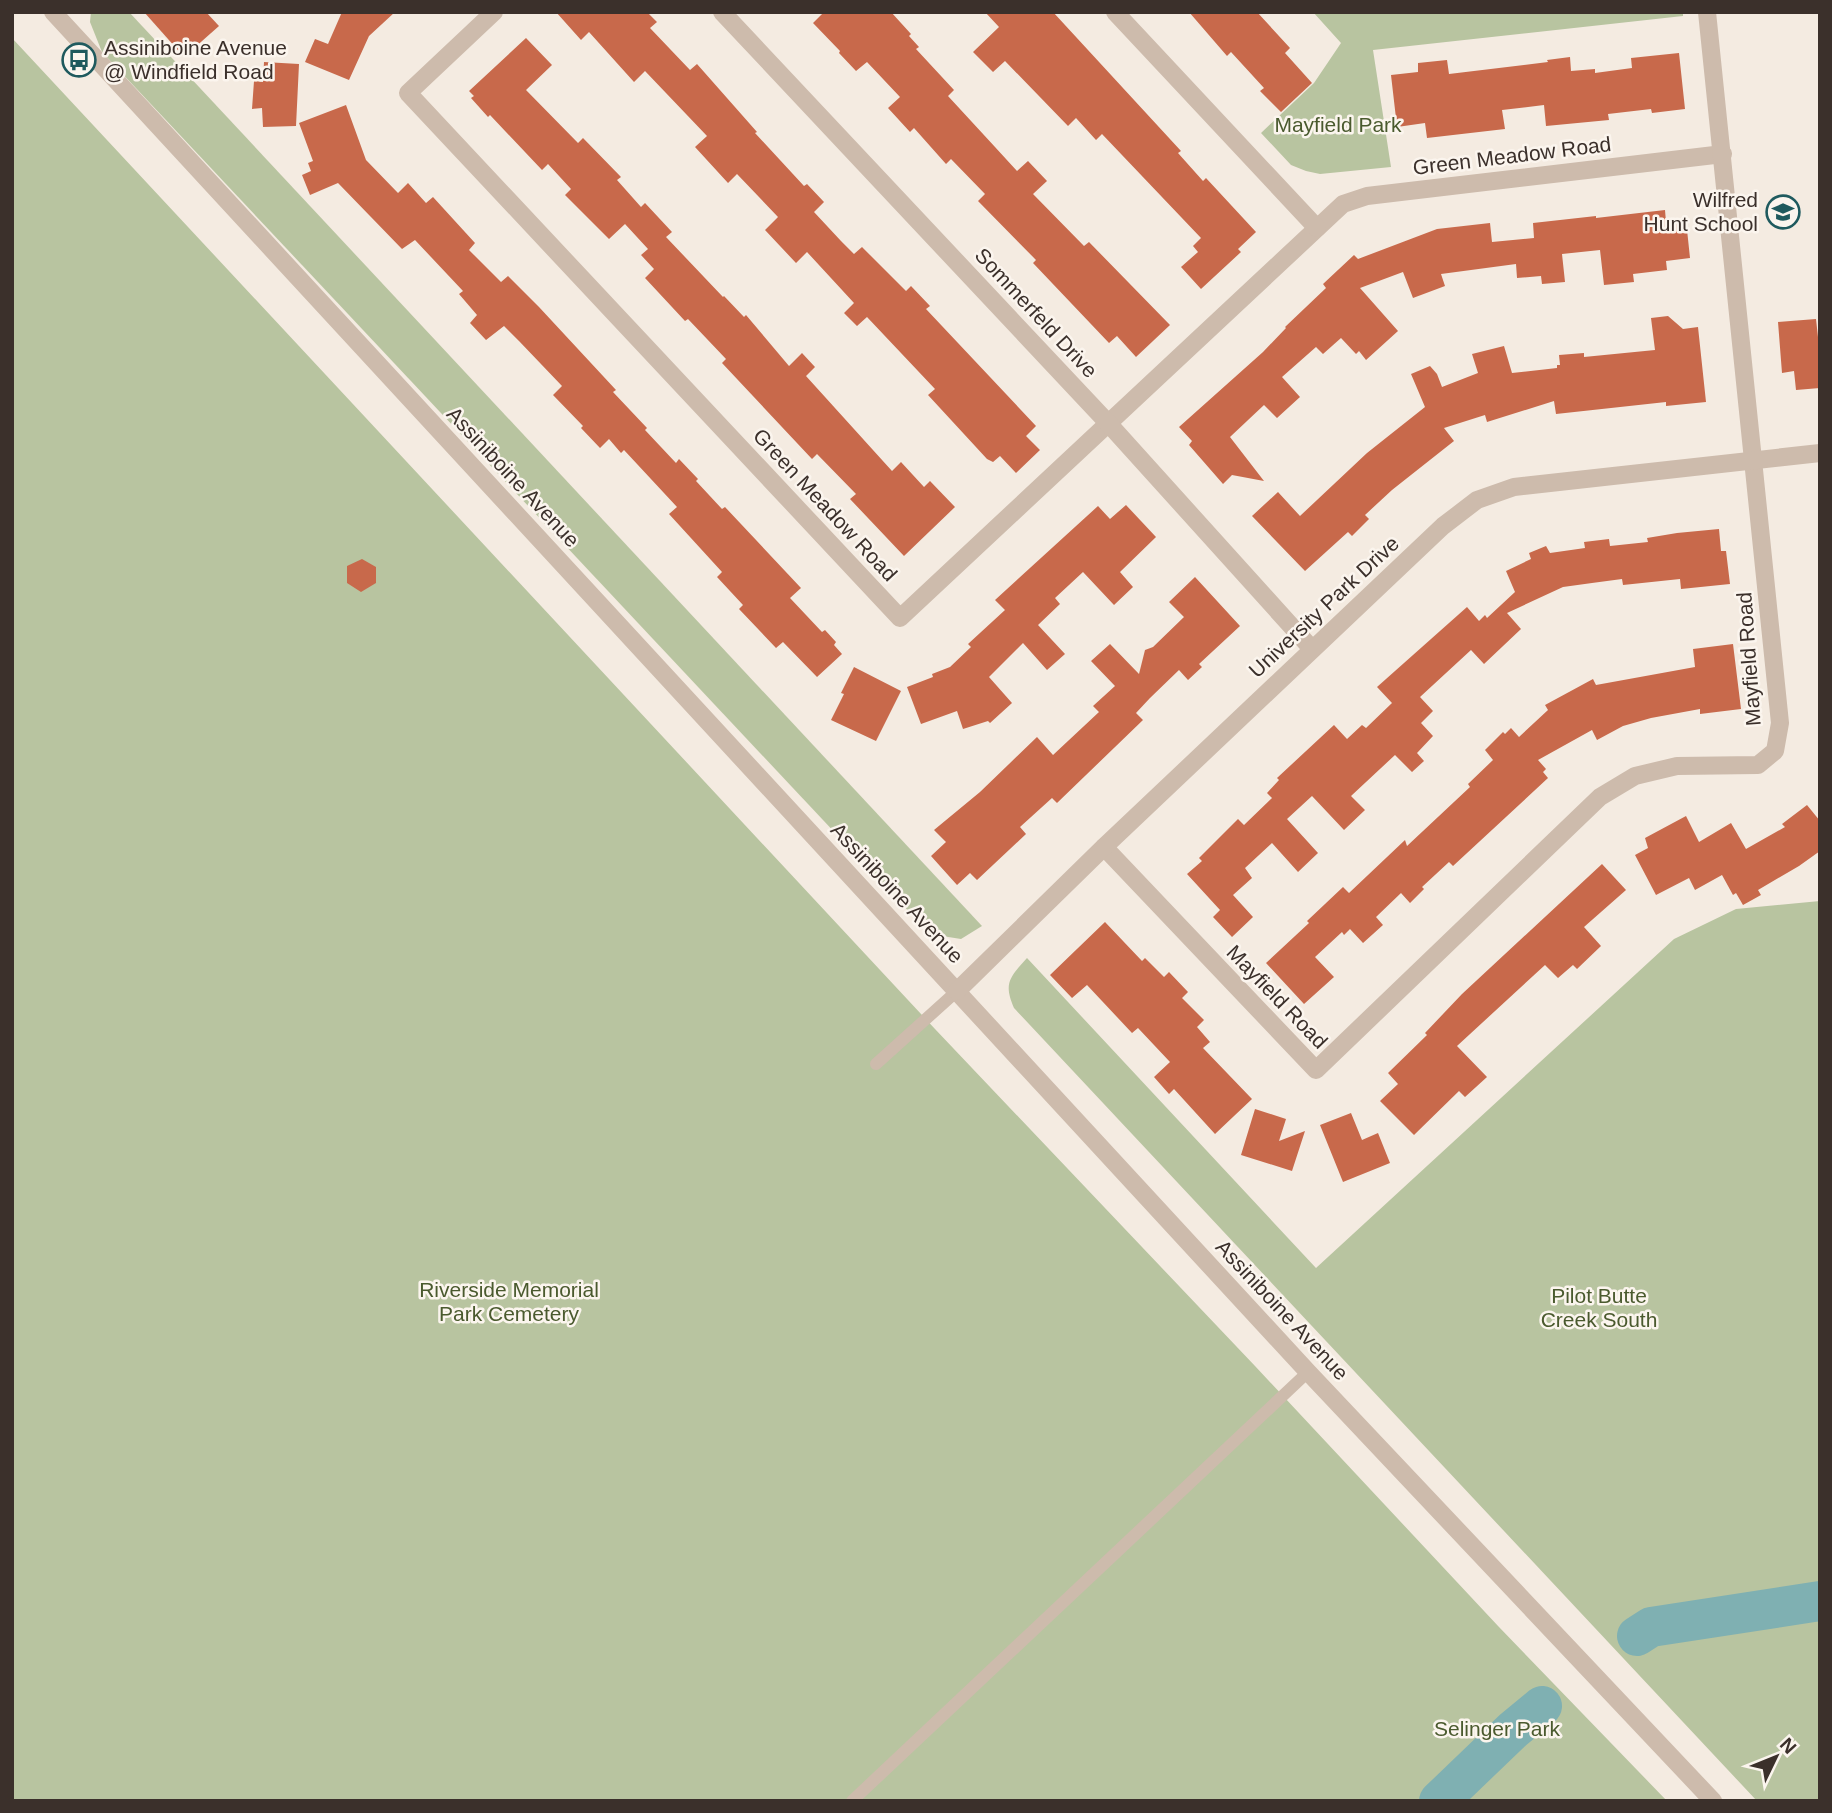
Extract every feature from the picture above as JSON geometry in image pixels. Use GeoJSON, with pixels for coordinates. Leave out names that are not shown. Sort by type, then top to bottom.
{"type":"FeatureCollection","features":[{"type":"Feature","properties":{"kind":"street","name":"Assiniboine Avenue"},"geometry":{"type":"LineString","coordinates":[[53,12],[1308,1372],[1713,1801]]}},
{"type":"Feature","properties":{"kind":"street","name":"Green Meadow Road"},"geometry":{"type":"LineString","coordinates":[[495,12],[408,93],[900,618],[1343,204],[1367,196],[1723,154]]}},
{"type":"Feature","properties":{"kind":"street","name":"Sommerfeld Drive"},"geometry":{"type":"LineString","coordinates":[[722,12],[1108,423],[1312,649]]}},
{"type":"Feature","properties":{"kind":"street"},"geometry":{"type":"LineString","coordinates":[[1115,12],[1317,228]]}},
{"type":"Feature","properties":{"kind":"street","name":"Mayfield Road"},"geometry":{"type":"LineString","coordinates":[[1104,847],[1316,1070],[1600,797],[1635,776],[1677,766],[1758,765],[1775,751],[1780,723],[1707,12]]}},
{"type":"Feature","properties":{"kind":"street","name":"University Park Drive"},"geometry":{"type":"LineString","coordinates":[[957,991],[1312,649],[1443,526],[1477,500],[1514,487],[1820,453]]}},
{"type":"Feature","properties":{"kind":"lane"},"geometry":{"type":"LineString","coordinates":[[876,1064],[957,991]]}},
{"type":"Feature","properties":{"kind":"lane"},"geometry":{"type":"LineString","coordinates":[[852,1801],[1308,1372]]}},
{"type":"Feature","properties":{"kind":"green space"},"geometry":{"type":"Polygon","coordinates":[[[91,12],[129,12],[982,926],[961,939],[942,936],[915,918],[102,52],[90,22],[91,12]]]}},
{"type":"Feature","properties":{"kind":"green space","name":"Mayfield Park"},"geometry":{"type":"Polygon","coordinates":[[[1313,12],[1683,12],[1683,16],[1373,50],[1391,167],[1320,174],[1291,165],[1261,133],[1314,83],[1341,43],[1313,12]]]}},
{"type":"Feature","properties":{"kind":"green space","name":"Riverside Memorial Park Cemetery"},"geometry":{"type":"Polygon","coordinates":[[[12,38],[935,1029],[1499,1627],[1667,1801],[12,1801],[12,38]]]}},
{"type":"Feature","properties":{"kind":"green space","name":"Pilot Butte Creek South"},"geometry":{"type":"Polygon","coordinates":[[[1820,901],[1820,1801],[1757,1801],[1014,1008],[1009,986],[1027,958],[1316,1268],[1674,939],[1736,909],[1820,901]]]}},
{"type":"Feature","properties":{"kind":"building"},"geometry":{"type":"Polygon","coordinates":[[[144,12],[206,12],[219,26],[184,57],[144,12]]]}},
{"type":"Feature","properties":{"kind":"building"},"geometry":{"type":"Polygon","coordinates":[[[342,12],[395,12],[369,36],[349,80],[305,62],[315,39],[328,44],[342,12]]]}},
{"type":"Feature","properties":{"kind":"building"},"geometry":{"type":"Polygon","coordinates":[[[556,12],[647,12],[657,22],[650,28],[690,70],[697,64],[757,132],[755,133],[804,186],[807,184],[824,202],[814,212],[841,241],[854,254],[862,247],[906,291],[911,286],[930,306],[926,309],[1036,426],[1026,436],[1040,450],[1016,473],[1000,456],[993,462],[987,459],[928,395],[935,389],[867,317],[857,326],[844,313],[854,303],[807,252],[796,263],[765,230],[778,217],[737,174],[728,183],[695,147],[707,136],[645,71],[634,82],[589,32],[581,40],[556,12]]]}},
{"type":"Feature","properties":{"kind":"building"},"geometry":{"type":"Polygon","coordinates":[[[824,12],[891,12],[911,34],[909,36],[919,47],[916,49],[954,90],[948,96],[1017,171],[1028,161],[1047,181],[1033,194],[1084,246],[1089,242],[1170,325],[1136,357],[1117,336],[1109,343],[1033,263],[1036,260],[978,201],[985,194],[951,159],[946,164],[914,128],[910,132],[888,108],[900,97],[867,62],[856,71],[813,23],[824,12]]]}},
{"type":"Feature","properties":{"kind":"building"},"geometry":{"type":"Polygon","coordinates":[[[985,12],[1053,12],[1181,151],[1178,153],[1203,181],[1206,178],[1256,232],[1238,249],[1241,252],[1201,289],[1181,267],[1198,252],[1193,246],[1201,238],[1102,134],[1096,140],[1076,118],[1068,126],[1005,61],[993,72],[973,52],[999,27],[985,12]]]}},
{"type":"Feature","properties":{"kind":"building"},"geometry":{"type":"Polygon","coordinates":[[[1189,12],[1257,12],[1290,48],[1285,53],[1312,83],[1281,112],[1260,91],[1264,88],[1231,52],[1227,56],[1189,12]]]}},
{"type":"Feature","properties":{"kind":"building"},"geometry":{"type":"Polygon","coordinates":[[[526,38],[552,65],[526,90],[578,143],[583,138],[621,177],[617,180],[641,207],[645,203],[672,232],[666,237],[723,297],[744,317],[746,315],[789,366],[802,353],[815,367],[806,376],[892,471],[901,462],[924,487],[930,481],[955,507],[904,556],[850,499],[856,494],[817,454],[812,459],[722,363],[726,359],[688,319],[685,321],[645,278],[654,269],[641,255],[648,249],[625,224],[609,239],[565,195],[571,189],[548,164],[542,170],[471,98],[474,96],[469,91],[526,38]]]}},
{"type":"Feature","properties":{"kind":"building"},"geometry":{"type":"Polygon","coordinates":[[[1679,53],[1685,109],[1652,113],[1651,109],[1608,114],[1609,120],[1546,126],[1544,105],[1502,110],[1505,129],[1427,138],[1425,123],[1397,127],[1391,75],[1418,72],[1418,63],[1447,60],[1449,74],[1570,57],[1571,71],[1595,69],[1595,73],[1632,68],[1631,58],[1679,53]]]}},
{"type":"Feature","properties":{"kind":"building"},"geometry":{"type":"Polygon","coordinates":[[[264,62],[299,64],[296,126],[263,127],[262,108],[252,109],[254,81],[263,82],[264,62]]]}},
{"type":"Feature","properties":{"kind":"building"},"geometry":{"type":"Polygon","coordinates":[[[346,105],[366,160],[398,193],[408,183],[426,203],[433,197],[475,243],[469,250],[501,282],[508,276],[539,307],[616,390],[613,392],[647,428],[645,430],[676,463],[679,459],[722,509],[725,507],[801,588],[790,598],[822,632],[825,630],[842,654],[817,677],[783,642],[776,648],[739,609],[743,605],[717,577],[722,572],[669,514],[677,507],[624,450],[621,453],[609,439],[600,448],[553,395],[562,386],[519,341],[504,326],[486,340],[470,323],[477,315],[459,294],[463,291],[415,240],[402,249],[338,183],[310,195],[302,175],[311,171],[308,163],[313,161],[299,123],[346,105]]]}},
{"type":"Feature","properties":{"kind":"building"},"geometry":{"type":"Polygon","coordinates":[[[1665,210],[1666,222],[1686,220],[1690,258],[1666,261],[1667,270],[1633,274],[1634,282],[1604,285],[1600,250],[1562,254],[1565,282],[1542,284],[1541,276],[1517,278],[1516,264],[1441,274],[1445,286],[1413,298],[1403,272],[1360,288],[1398,331],[1366,360],[1359,351],[1356,354],[1341,338],[1323,354],[1316,347],[1282,377],[1300,397],[1277,418],[1264,405],[1230,437],[1264,481],[1232,475],[1223,484],[1189,445],[1192,441],[1179,427],[1263,352],[1326,288],[1323,284],[1354,255],[1358,259],[1437,229],[1490,223],[1492,242],[1534,238],[1533,223],[1665,210]]]}},
{"type":"Feature","properties":{"kind":"building"},"geometry":{"type":"Polygon","coordinates":[[[1668,316],[1683,329],[1698,327],[1706,402],[1666,406],[1666,402],[1556,414],[1554,401],[1487,422],[1485,415],[1444,428],[1454,441],[1365,515],[1369,519],[1352,536],[1348,532],[1305,571],[1252,516],[1278,492],[1300,516],[1367,453],[1425,407],[1411,374],[1430,366],[1437,374],[1442,387],[1478,373],[1472,354],[1504,346],[1512,373],[1557,368],[1557,365],[1560,365],[1559,355],[1584,353],[1584,357],[1655,350],[1651,318],[1668,316]]]}},
{"type":"Feature","properties":{"kind":"building"},"geometry":{"type":"Polygon","coordinates":[[[1816,319],[1820,388],[1796,390],[1794,371],[1782,373],[1778,322],[1816,319]]]}},
{"type":"Feature","properties":{"kind":"building"},"geometry":{"type":"Polygon","coordinates":[[[1126,505],[1156,537],[1120,572],[1133,587],[1114,605],[1083,572],[1055,598],[1060,604],[1038,625],[1065,654],[1047,670],[1023,643],[989,677],[1012,703],[990,723],[988,721],[963,729],[957,711],[921,724],[907,687],[950,667],[971,647],[968,644],[1005,610],[995,600],[1098,506],[1110,519],[1126,505]]]}},
{"type":"Feature","properties":{"kind":"building"},"geometry":{"type":"Polygon","coordinates":[[[1719,529],[1721,551],[1726,551],[1730,584],[1681,589],[1680,579],[1623,585],[1622,579],[1563,587],[1507,613],[1521,629],[1484,664],[1471,650],[1420,697],[1433,711],[1421,723],[1433,736],[1417,753],[1424,761],[1412,772],[1395,755],[1351,796],[1365,810],[1344,830],[1312,796],[1287,819],[1318,853],[1298,872],[1272,843],[1245,868],[1252,878],[1233,895],[1253,917],[1232,937],[1213,917],[1220,910],[1187,874],[1202,861],[1199,858],[1238,819],[1244,825],[1272,798],[1267,793],[1279,780],[1277,778],[1334,725],[1347,739],[1362,725],[1366,728],[1392,703],[1377,687],[1467,607],[1479,621],[1485,615],[1487,618],[1515,592],[1506,571],[1531,559],[1529,553],[1546,546],[1550,553],[1585,548],[1584,542],[1609,539],[1610,546],[1648,542],[1647,538],[1677,533],[1719,529]]]}},
{"type":"Feature","properties":{"kind":"building"},"geometry":{"type":"Polygon","coordinates":[[[362,559],[376,567],[376,583],[361,592],[347,583],[347,566],[362,559]]]}},
{"type":"Feature","properties":{"kind":"building"},"geometry":{"type":"Polygon","coordinates":[[[1195,577],[1240,626],[1199,664],[1202,667],[1188,680],[1179,670],[1150,698],[1136,713],[1143,720],[1057,803],[1052,798],[1020,827],[1026,834],[977,880],[970,873],[957,885],[931,856],[946,842],[934,830],[980,792],[1037,737],[1053,755],[1099,712],[1093,706],[1115,686],[1091,661],[1110,644],[1139,674],[1145,650],[1153,647],[1184,617],[1169,602],[1195,577]]]}},
{"type":"Feature","properties":{"kind":"building"},"geometry":{"type":"Polygon","coordinates":[[[1733,644],[1741,709],[1700,714],[1700,709],[1651,718],[1623,726],[1597,740],[1592,730],[1538,760],[1546,769],[1543,772],[1548,778],[1453,866],[1449,862],[1422,887],[1424,889],[1410,903],[1401,893],[1376,917],[1383,925],[1363,943],[1350,929],[1344,935],[1342,932],[1315,957],[1334,977],[1304,1004],[1266,963],[1343,887],[1349,893],[1405,840],[1407,846],[1470,787],[1468,784],[1493,760],[1485,750],[1503,732],[1505,734],[1511,728],[1519,737],[1548,710],[1545,705],[1593,679],[1596,685],[1695,667],[1693,649],[1733,644]]]}},
{"type":"Feature","properties":{"kind":"building"},"geometry":{"type":"Polygon","coordinates":[[[854,667],[901,691],[876,741],[831,720],[854,667]]]}},
{"type":"Feature","properties":{"kind":"building"},"geometry":{"type":"Polygon","coordinates":[[[1807,805],[1820,821],[1820,851],[1758,890],[1761,895],[1743,905],[1736,893],[1733,895],[1722,875],[1695,890],[1689,878],[1656,895],[1635,855],[1648,848],[1645,838],[1686,816],[1699,842],[1731,823],[1746,849],[1785,827],[1782,824],[1807,805]]]}},
{"type":"Feature","properties":{"kind":"building"},"geometry":{"type":"Polygon","coordinates":[[[1602,864],[1626,890],[1584,927],[1601,946],[1577,969],[1573,965],[1558,978],[1545,965],[1457,1046],[1487,1077],[1465,1097],[1459,1091],[1414,1135],[1380,1101],[1398,1084],[1388,1073],[1427,1035],[1425,1033],[1462,994],[1602,864]]]}},
{"type":"Feature","properties":{"kind":"building"},"geometry":{"type":"Polygon","coordinates":[[[1105,922],[1142,961],[1145,958],[1164,977],[1169,972],[1188,992],[1182,998],[1204,1020],[1197,1027],[1210,1042],[1203,1048],[1252,1099],[1215,1134],[1174,1089],[1169,1094],[1154,1077],[1170,1062],[1138,1028],[1132,1033],[1087,985],[1072,998],[1050,975],[1105,922]]]}},
{"type":"Feature","properties":{"kind":"building"},"geometry":{"type":"Polygon","coordinates":[[[1255,1109],[1286,1119],[1279,1141],[1305,1131],[1292,1171],[1241,1155],[1255,1109]]]}},
{"type":"Feature","properties":{"kind":"building"},"geometry":{"type":"Polygon","coordinates":[[[1351,1113],[1362,1140],[1378,1133],[1390,1163],[1343,1182],[1320,1125],[1351,1113]]]}},
{"type":"Feature","properties":{"kind":"waterway"},"geometry":{"type":"LineString","coordinates":[[1637,1636],[1651,1627],[1820,1601]]}},
{"type":"Feature","properties":{"kind":"waterway"},"geometry":{"type":"LineString","coordinates":[[1439,1801],[1542,1706]]}},
{"type":"Feature","properties":{"kind":"place","name":"Assiniboine Avenue @ Windfield Road"},"geometry":{"type":"Point","coordinates":[79,60]}},
{"type":"Feature","properties":{"kind":"place","name":"Wilfred Hunt School"},"geometry":{"type":"Point","coordinates":[1783,212]}},
{"type":"Feature","properties":{"kind":"park label","name":"Selinger Park"},"geometry":{"type":"Point","coordinates":[1497,1729]}}]}
